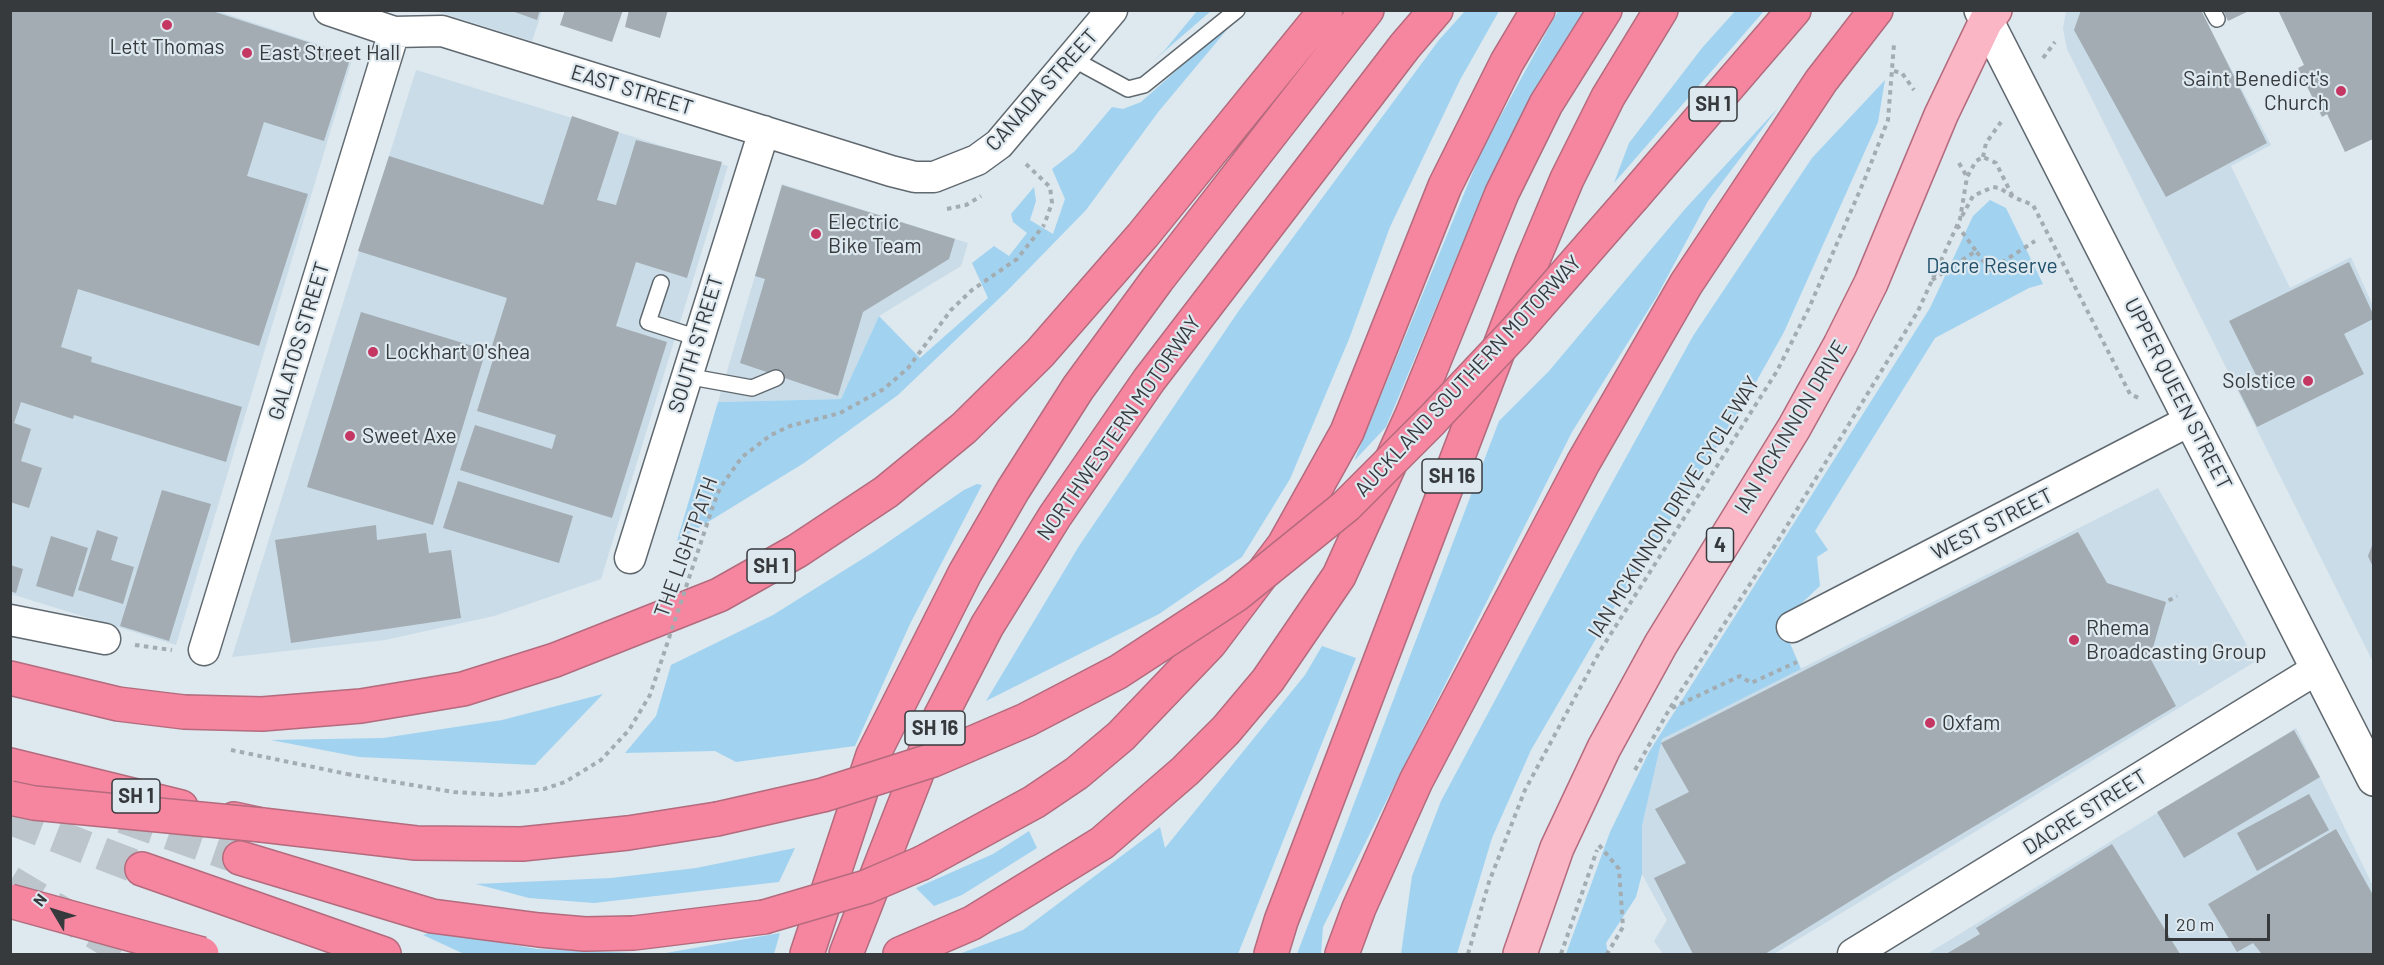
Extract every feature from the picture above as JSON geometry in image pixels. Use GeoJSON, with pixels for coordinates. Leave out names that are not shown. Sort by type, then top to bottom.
{"type":"FeatureCollection","features":[{"type":"Feature","properties":{"kind":"highway","name":"SH 1"},"geometry":{"type":"LineString","coordinates":[[10,678],[118,704],[184,712],[262,714],[361,706],[463,689],[555,660],[719,595],[797,551],[886,492],[964,428],[1040,353],[1143,235],[1326,10]]}},
{"type":"Feature","properties":{"kind":"highway"},"geometry":{"type":"LineString","coordinates":[[807,954],[873,755],[960,583],[1013,490],[1078,388],[1157,279],[1367,10]]}},
{"type":"Feature","properties":{"kind":"highway","name":"NORTHWESTERN MOTORWAY"},"geometry":{"type":"LineString","coordinates":[[846,954],[935,727],[987,626],[1054,516],[1149,380],[1405,46],[1436,10]]}},
{"type":"Feature","properties":{"kind":"highway"},"geometry":{"type":"LineString","coordinates":[[240,858],[432,916],[585,934],[634,933],[765,917],[866,887],[922,863],[1034,802],[1077,773],[1121,736],[1210,643],[1284,545],[1347,432],[1450,176],[1507,62],[1538,10]]}},
{"type":"Feature","properties":{"kind":"highway"},"geometry":{"type":"LineString","coordinates":[[900,954],[972,923],[1056,874],[1102,843],[1142,810],[1226,730],[1292,648],[1333,586],[1412,415],[1502,193],[1546,104],[1605,10]]}},
{"type":"Feature","properties":{"kind":"highway","name":"SH 16"},"geometry":{"type":"LineString","coordinates":[[1271,954],[1285,910],[1532,262],[1567,179],[1608,97],[1661,10]]}},
{"type":"Feature","properties":{"kind":"highway","name":"AUCKLAND SOUTHERN MOTORWAY"},"geometry":{"type":"LineString","coordinates":[[10,765],[262,825],[416,843],[522,844],[628,833],[717,819],[823,795],[933,760],[1026,720],[1118,672],[1236,594],[1346,506],[1493,355],[1794,10]]}},
{"type":"Feature","properties":{"kind":"highway"},"geometry":{"type":"LineString","coordinates":[[1342,954],[1359,908],[1416,781],[1583,463],[1686,284],[1821,81],[1876,10]]}},
{"type":"Feature","properties":{"kind":"highway"},"geometry":{"type":"LineString","coordinates":[[10,798],[34,803],[262,825]]}},
{"type":"Feature","properties":{"kind":"highway"},"geometry":{"type":"LineString","coordinates":[[142,869],[384,954]]}},
{"type":"Feature","properties":{"kind":"highway"},"geometry":{"type":"LineString","coordinates":[[10,901],[202,954]]}},
{"type":"Feature","properties":{"kind":"main road","name":"UPPER QUEEN STREET"},"geometry":{"type":"LineString","coordinates":[[1987,14],[2373,779]]}},
{"type":"Feature","properties":{"kind":"main road","name":"IAN MCKINNON DRIVE"},"geometry":{"type":"LineString","coordinates":[[1520,954],[1557,848],[1604,748],[1655,654],[1794,428],[1840,345],[1871,283],[1936,126],[1987,14]]}},
{"type":"Feature","properties":{"kind":"street","name":"EAST STREET"},"geometry":{"type":"LineString","coordinates":[[329,10],[394,32],[417,29],[442,31],[891,171],[915,177],[934,177]]}},
{"type":"Feature","properties":{"kind":"street","name":"CANADA STREET"},"geometry":{"type":"LineString","coordinates":[[934,177],[977,160],[999,144],[1112,10]]}},
{"type":"Feature","properties":{"kind":"street","name":"GALATOS STREET"},"geometry":{"type":"LineString","coordinates":[[204,650],[394,32]]}},
{"type":"Feature","properties":{"kind":"street","name":"SOUTH STREET"},"geometry":{"type":"LineString","coordinates":[[630,558],[764,131]]}},
{"type":"Feature","properties":{"kind":"street","name":"WEST STREET"},"geometry":{"type":"LineString","coordinates":[[1792,627],[2191,420]]}},
{"type":"Feature","properties":{"kind":"street"},"geometry":{"type":"LineString","coordinates":[[10,620],[105,639]]}},
{"type":"Feature","properties":{"kind":"street","name":"DACRE STREET"},"geometry":{"type":"LineString","coordinates":[[1853,954],[2318,669]]}},
{"type":"Feature","properties":{"kind":"lane"},"geometry":{"type":"LineString","coordinates":[[1071,58],[1128,89],[1144,85],[1237,10]]}},
{"type":"Feature","properties":{"kind":"lane"},"geometry":{"type":"LineString","coordinates":[[661,283],[648,322],[698,338]]}},
{"type":"Feature","properties":{"kind":"lane"},"geometry":{"type":"LineString","coordinates":[[686,376],[752,388],[776,378]]}},
{"type":"Feature","properties":{"kind":"path","name":"IAN MCKINNON DRIVE CYCLEWAY"},"geometry":{"type":"LineString","coordinates":[[1468,954],[1489,882],[1506,836],[1525,790],[1552,738],[1600,651],[1777,371],[1809,308],[1888,120],[1895,55]]}},
{"type":"Feature","properties":{"kind":"path"},"geometry":{"type":"LineString","coordinates":[[1894,71],[1902,73],[1911,85]]}},
{"type":"Feature","properties":{"kind":"path"},"geometry":{"type":"LineString","coordinates":[[1960,219],[1967,177],[1976,161],[1983,157],[1986,143]]}},
{"type":"Feature","properties":{"kind":"path"},"geometry":{"type":"LineString","coordinates":[[1983,157],[2000,168],[2013,197]]}},
{"type":"Feature","properties":{"kind":"path","name":"THE LIGHTPATH"},"geometry":{"type":"LineString","coordinates":[[347,774],[454,792],[499,795],[544,789],[565,782],[601,760],[629,730],[650,695],[720,488],[742,457],[771,435],[790,426],[840,413],[884,389],[908,368],[951,310],[972,290],[1017,259],[1044,225],[1052,203],[1050,187],[1021,160]]}},
{"type":"Feature","properties":{"kind":"path"},"geometry":{"type":"LineString","coordinates":[[1963,170],[1967,177]]}},
{"type":"Feature","properties":{"kind":"path"},"geometry":{"type":"LineString","coordinates":[[1634,772],[1670,708],[1786,527],[1918,312],[1957,224],[1973,196],[1985,189],[2000,188],[2013,197],[2033,205]]}},
{"type":"Feature","properties":{"kind":"path"},"geometry":{"type":"LineString","coordinates":[[1957,224],[1990,270],[2035,241]]}},
{"type":"Feature","properties":{"kind":"path"},"geometry":{"type":"LineString","coordinates":[[1932,281],[1976,251]]}},
{"type":"Feature","properties":{"kind":"path"},"geometry":{"type":"LineString","coordinates":[[2129,622],[2177,596]]}},
{"type":"Feature","properties":{"kind":"path"},"geometry":{"type":"LineString","coordinates":[[147,647],[171,650]]}},
{"type":"Feature","properties":{"kind":"path"},"geometry":{"type":"LineString","coordinates":[[1670,708],[1740,676],[1751,683],[1804,659]]}},
{"type":"Feature","properties":{"kind":"path"},"geometry":{"type":"LineString","coordinates":[[1561,954],[1604,835]]}},
{"type":"Feature","properties":{"kind":"path"},"geometry":{"type":"LineString","coordinates":[[1599,845],[1619,869],[1621,892],[1623,927],[1607,954]]}},
{"type":"Feature","properties":{"kind":"shaded area"},"geometry":{"type":"Polygon","coordinates":[[[22,11],[218,11],[353,56],[176,645],[11,594],[10,49],[22,11]]]}},
{"type":"Feature","properties":{"kind":"shaded area"},"geometry":{"type":"Polygon","coordinates":[[[435,11],[542,11],[532,41],[435,11]]]}},
{"type":"Feature","properties":{"kind":"shaded area"},"geometry":{"type":"Polygon","coordinates":[[[2066,11],[2201,11],[2271,145],[2231,166],[2290,288],[2351,257],[2373,306],[2373,662],[2067,49],[2063,29],[2066,11]]]}},
{"type":"Feature","properties":{"kind":"shaded area"},"geometry":{"type":"Polygon","coordinates":[[[416,70],[728,166],[601,579],[494,616],[385,640],[232,657],[416,70]]]}},
{"type":"Feature","properties":{"kind":"shaded area"},"geometry":{"type":"Polygon","coordinates":[[[782,184],[968,243],[961,266],[879,316],[841,399],[718,402],[782,184]]]}},
{"type":"Feature","properties":{"kind":"shaded area"},"geometry":{"type":"Polygon","coordinates":[[[2158,488],[2256,661],[1774,954],[1663,954],[1654,941],[1667,920],[1642,874],[1642,826],[1662,739],[2158,488]]]}},
{"type":"Feature","properties":{"kind":"shaded area"},"geometry":{"type":"Polygon","coordinates":[[[2296,728],[2373,886],[2373,954],[1927,954],[2296,728]]]}},
{"type":"Feature","properties":{"kind":"green space"},"geometry":{"type":"Polygon","coordinates":[[[1736,10],[1764,11],[1614,183],[1629,143],[1702,48],[1736,10]]]}},
{"type":"Feature","properties":{"kind":"green space"},"geometry":{"type":"Polygon","coordinates":[[[1197,11],[1211,11],[1152,62],[1164,51],[1197,11]]]}},
{"type":"Feature","properties":{"kind":"green space"},"geometry":{"type":"Polygon","coordinates":[[[1465,11],[1499,11],[1460,80],[1390,227],[1349,339],[1290,479],[1242,557],[1159,614],[986,701],[1079,546],[1240,309],[1439,40],[1465,11]]]}},
{"type":"Feature","properties":{"kind":"green space"},"geometry":{"type":"Polygon","coordinates":[[[1558,11],[1588,11],[1509,142],[1461,247],[1386,427],[1354,461],[1482,150],[1558,11]]]}},
{"type":"Feature","properties":{"kind":"green space"},"geometry":{"type":"Polygon","coordinates":[[[1240,14],[1159,111],[1086,210],[1008,290],[898,395],[804,463],[677,541],[718,402],[841,399],[879,316],[920,358],[988,298],[972,263],[994,246],[1009,256],[1027,233],[1013,222],[1011,214],[1034,187],[1036,201],[1030,220],[1053,234],[1065,199],[1052,169],[1075,151],[1112,107],[1123,109],[1141,102],[1240,14]]]}},
{"type":"Feature","properties":{"kind":"green space"},"geometry":{"type":"Polygon","coordinates":[[[1885,80],[1878,122],[1784,332],[1741,409],[1615,606],[1531,750],[1492,838],[1457,954],[1401,954],[1412,876],[1441,801],[1693,336],[1812,158],[1885,80]]]}},
{"type":"Feature","properties":{"kind":"green space"},"geometry":{"type":"Polygon","coordinates":[[[1778,108],[1708,201],[1657,296],[1572,432],[1323,927],[1321,954],[1297,954],[1499,421],[1549,371],[1685,209],[1778,108]]]}},
{"type":"Feature","properties":{"kind":"green space","name":"Dacre Reserve"},"geometry":{"type":"Polygon","coordinates":[[[1990,200],[2006,208],[2043,284],[2029,288],[1935,338],[1815,531],[1828,550],[1817,557],[1820,586],[1789,615],[1784,629],[1801,669],[1662,739],[1642,826],[1642,874],[1636,897],[1606,943],[1608,954],[1566,954],[1610,832],[1649,752],[1930,308],[1973,216],[1990,200]]]}},
{"type":"Feature","properties":{"kind":"green space"},"geometry":{"type":"Polygon","coordinates":[[[977,484],[982,485],[910,624],[855,746],[736,762],[715,751],[625,753],[656,716],[671,665],[773,615],[875,551],[964,490],[977,484]]]}},
{"type":"Feature","properties":{"kind":"green space"},"geometry":{"type":"Polygon","coordinates":[[[1322,646],[1356,658],[1238,954],[959,954],[1023,930],[1160,827],[1165,848],[1305,675],[1322,646]]]}},
{"type":"Feature","properties":{"kind":"green space"},"geometry":{"type":"Polygon","coordinates":[[[603,694],[535,765],[359,757],[271,740],[383,738],[502,720],[603,694]]]}},
{"type":"Feature","properties":{"kind":"green space"},"geometry":{"type":"Polygon","coordinates":[[[1029,831],[1037,848],[962,895],[934,906],[916,888],[993,854],[1029,831]]]}},
{"type":"Feature","properties":{"kind":"green space"},"geometry":{"type":"Polygon","coordinates":[[[795,848],[779,882],[594,903],[529,898],[476,884],[611,878],[696,868],[795,848]]]}},
{"type":"Feature","properties":{"kind":"green space"},"geometry":{"type":"Polygon","coordinates":[[[435,931],[537,949],[660,954],[464,954],[423,935],[435,931]]]}},
{"type":"Feature","properties":{"kind":"green space"},"geometry":{"type":"Polygon","coordinates":[[[780,933],[774,954],[660,954],[780,933]]]}},
{"type":"Feature","properties":{"kind":"building"},"geometry":{"type":"Polygon","coordinates":[[[10,10],[209,10],[351,56],[324,141],[264,122],[247,176],[308,194],[259,346],[78,289],[61,347],[92,357],[91,362],[242,407],[226,462],[74,415],[73,419],[21,402],[14,423],[31,429],[21,461],[42,468],[29,508],[10,502],[10,10]]]}},
{"type":"Feature","properties":{"kind":"building"},"geometry":{"type":"Polygon","coordinates":[[[509,10],[540,10],[537,20],[509,10]]]}},
{"type":"Feature","properties":{"kind":"building"},"geometry":{"type":"Polygon","coordinates":[[[565,10],[623,10],[612,42],[560,25],[565,10]]]}},
{"type":"Feature","properties":{"kind":"building"},"geometry":{"type":"Polygon","coordinates":[[[629,10],[668,10],[660,38],[625,27],[629,10]]]}},
{"type":"Feature","properties":{"kind":"building"},"geometry":{"type":"Polygon","coordinates":[[[2081,10],[2201,10],[2267,143],[2166,197],[2074,30],[2081,10]]]}},
{"type":"Feature","properties":{"kind":"building"},"geometry":{"type":"Polygon","coordinates":[[[2223,10],[2251,10],[2228,21],[2223,10]]]}},
{"type":"Feature","properties":{"kind":"building","name":"Saint Benedict's Church"},"geometry":{"type":"Polygon","coordinates":[[[2278,10],[2373,10],[2373,139],[2345,152],[2327,114],[2322,117],[2298,68],[2304,65],[2278,10]]]}},
{"type":"Feature","properties":{"kind":"building"},"geometry":{"type":"Polygon","coordinates":[[[572,116],[619,132],[597,200],[616,205],[636,140],[722,162],[687,278],[636,262],[616,326],[667,342],[612,518],[460,470],[475,425],[552,449],[556,435],[477,411],[496,350],[491,349],[507,298],[358,251],[389,156],[543,205],[572,116]]]}},
{"type":"Feature","properties":{"kind":"building"},"geometry":{"type":"Polygon","coordinates":[[[782,185],[955,239],[949,259],[863,312],[838,396],[740,363],[765,279],[755,276],[782,185]]]}},
{"type":"Feature","properties":{"kind":"building"},"geometry":{"type":"Polygon","coordinates":[[[2349,262],[2373,314],[2373,319],[2344,334],[2364,374],[2257,427],[2237,387],[2257,377],[2229,321],[2349,262]]]}},
{"type":"Feature","properties":{"kind":"building"},"geometry":{"type":"Polygon","coordinates":[[[361,312],[486,350],[433,525],[307,487],[361,312]]]}},
{"type":"Feature","properties":{"kind":"building"},"geometry":{"type":"Polygon","coordinates":[[[458,481],[573,516],[559,563],[443,528],[458,481]]]}},
{"type":"Feature","properties":{"kind":"building"},"geometry":{"type":"Polygon","coordinates":[[[162,490],[211,504],[169,641],[120,626],[162,490]]]}},
{"type":"Feature","properties":{"kind":"building"},"geometry":{"type":"Polygon","coordinates":[[[376,525],[377,540],[426,533],[429,553],[451,550],[461,618],[291,643],[275,540],[376,525]]]}},
{"type":"Feature","properties":{"kind":"building"},"geometry":{"type":"Polygon","coordinates":[[[97,530],[118,537],[111,560],[134,567],[123,604],[78,590],[97,530]]]}},
{"type":"Feature","properties":{"kind":"building"},"geometry":{"type":"Polygon","coordinates":[[[2078,532],[2107,583],[2166,602],[2150,658],[2176,706],[1765,954],[1693,954],[1654,878],[1686,863],[1655,809],[1689,792],[1661,743],[2078,532]]]}},
{"type":"Feature","properties":{"kind":"building"},"geometry":{"type":"Polygon","coordinates":[[[51,536],[88,548],[73,597],[36,586],[51,536]]]}},
{"type":"Feature","properties":{"kind":"building"},"geometry":{"type":"Polygon","coordinates":[[[2373,543],[2373,567],[2368,556],[2373,543]]]}},
{"type":"Feature","properties":{"kind":"building"},"geometry":{"type":"Polygon","coordinates":[[[10,565],[23,569],[16,593],[10,591],[10,565]]]}},
{"type":"Feature","properties":{"kind":"building"},"geometry":{"type":"Polygon","coordinates":[[[2294,730],[2320,777],[2184,858],[2157,812],[2294,730]]]}},
{"type":"Feature","properties":{"kind":"building"},"geometry":{"type":"Polygon","coordinates":[[[2309,794],[2329,830],[2257,871],[2237,833],[2309,794]]]}},
{"type":"Feature","properties":{"kind":"building"},"geometry":{"type":"Polygon","coordinates":[[[2336,829],[2373,895],[2373,954],[2258,954],[2261,953],[2253,943],[2237,952],[2208,904],[2336,829]]]}},
{"type":"Feature","properties":{"kind":"building"},"geometry":{"type":"Polygon","coordinates":[[[2112,844],[2180,954],[1946,954],[1980,934],[1976,928],[2112,844]]]}},
{"type":"Feature","properties":{"kind":"tunnel"},"geometry":{"type":"LineString","coordinates":[[123,817],[240,858]]}},
{"type":"Feature","properties":{"kind":"tunnel"},"geometry":{"type":"LineString","coordinates":[[10,818],[142,869]]}},
{"type":"Feature","properties":{"kind":"tunnel"},"geometry":{"type":"LineString","coordinates":[[10,882],[131,954]]}},
{"type":"Feature","properties":{"kind":"place","name":"Lett Thomas"},"geometry":{"type":"Point","coordinates":[167,25]}},
{"type":"Feature","properties":{"kind":"place","name":"East Street Hall"},"geometry":{"type":"Point","coordinates":[247,53]}},
{"type":"Feature","properties":{"kind":"place","name":"Saint Benedict's Church"},"geometry":{"type":"Point","coordinates":[2341,91]}},
{"type":"Feature","properties":{"kind":"place","name":"Electric Bike Team"},"geometry":{"type":"Point","coordinates":[816,234]}},
{"type":"Feature","properties":{"kind":"place","name":"Lockhart O'shea"},"geometry":{"type":"Point","coordinates":[373,352]}},
{"type":"Feature","properties":{"kind":"place","name":"Solstice"},"geometry":{"type":"Point","coordinates":[2308,381]}},
{"type":"Feature","properties":{"kind":"place","name":"Sweet Axe"},"geometry":{"type":"Point","coordinates":[350,436]}},
{"type":"Feature","properties":{"kind":"place","name":"Rhema Broadcasting Group"},"geometry":{"type":"Point","coordinates":[2074,640]}},
{"type":"Feature","properties":{"kind":"place","name":"Oxfam"},"geometry":{"type":"Point","coordinates":[1930,723]}}]}
